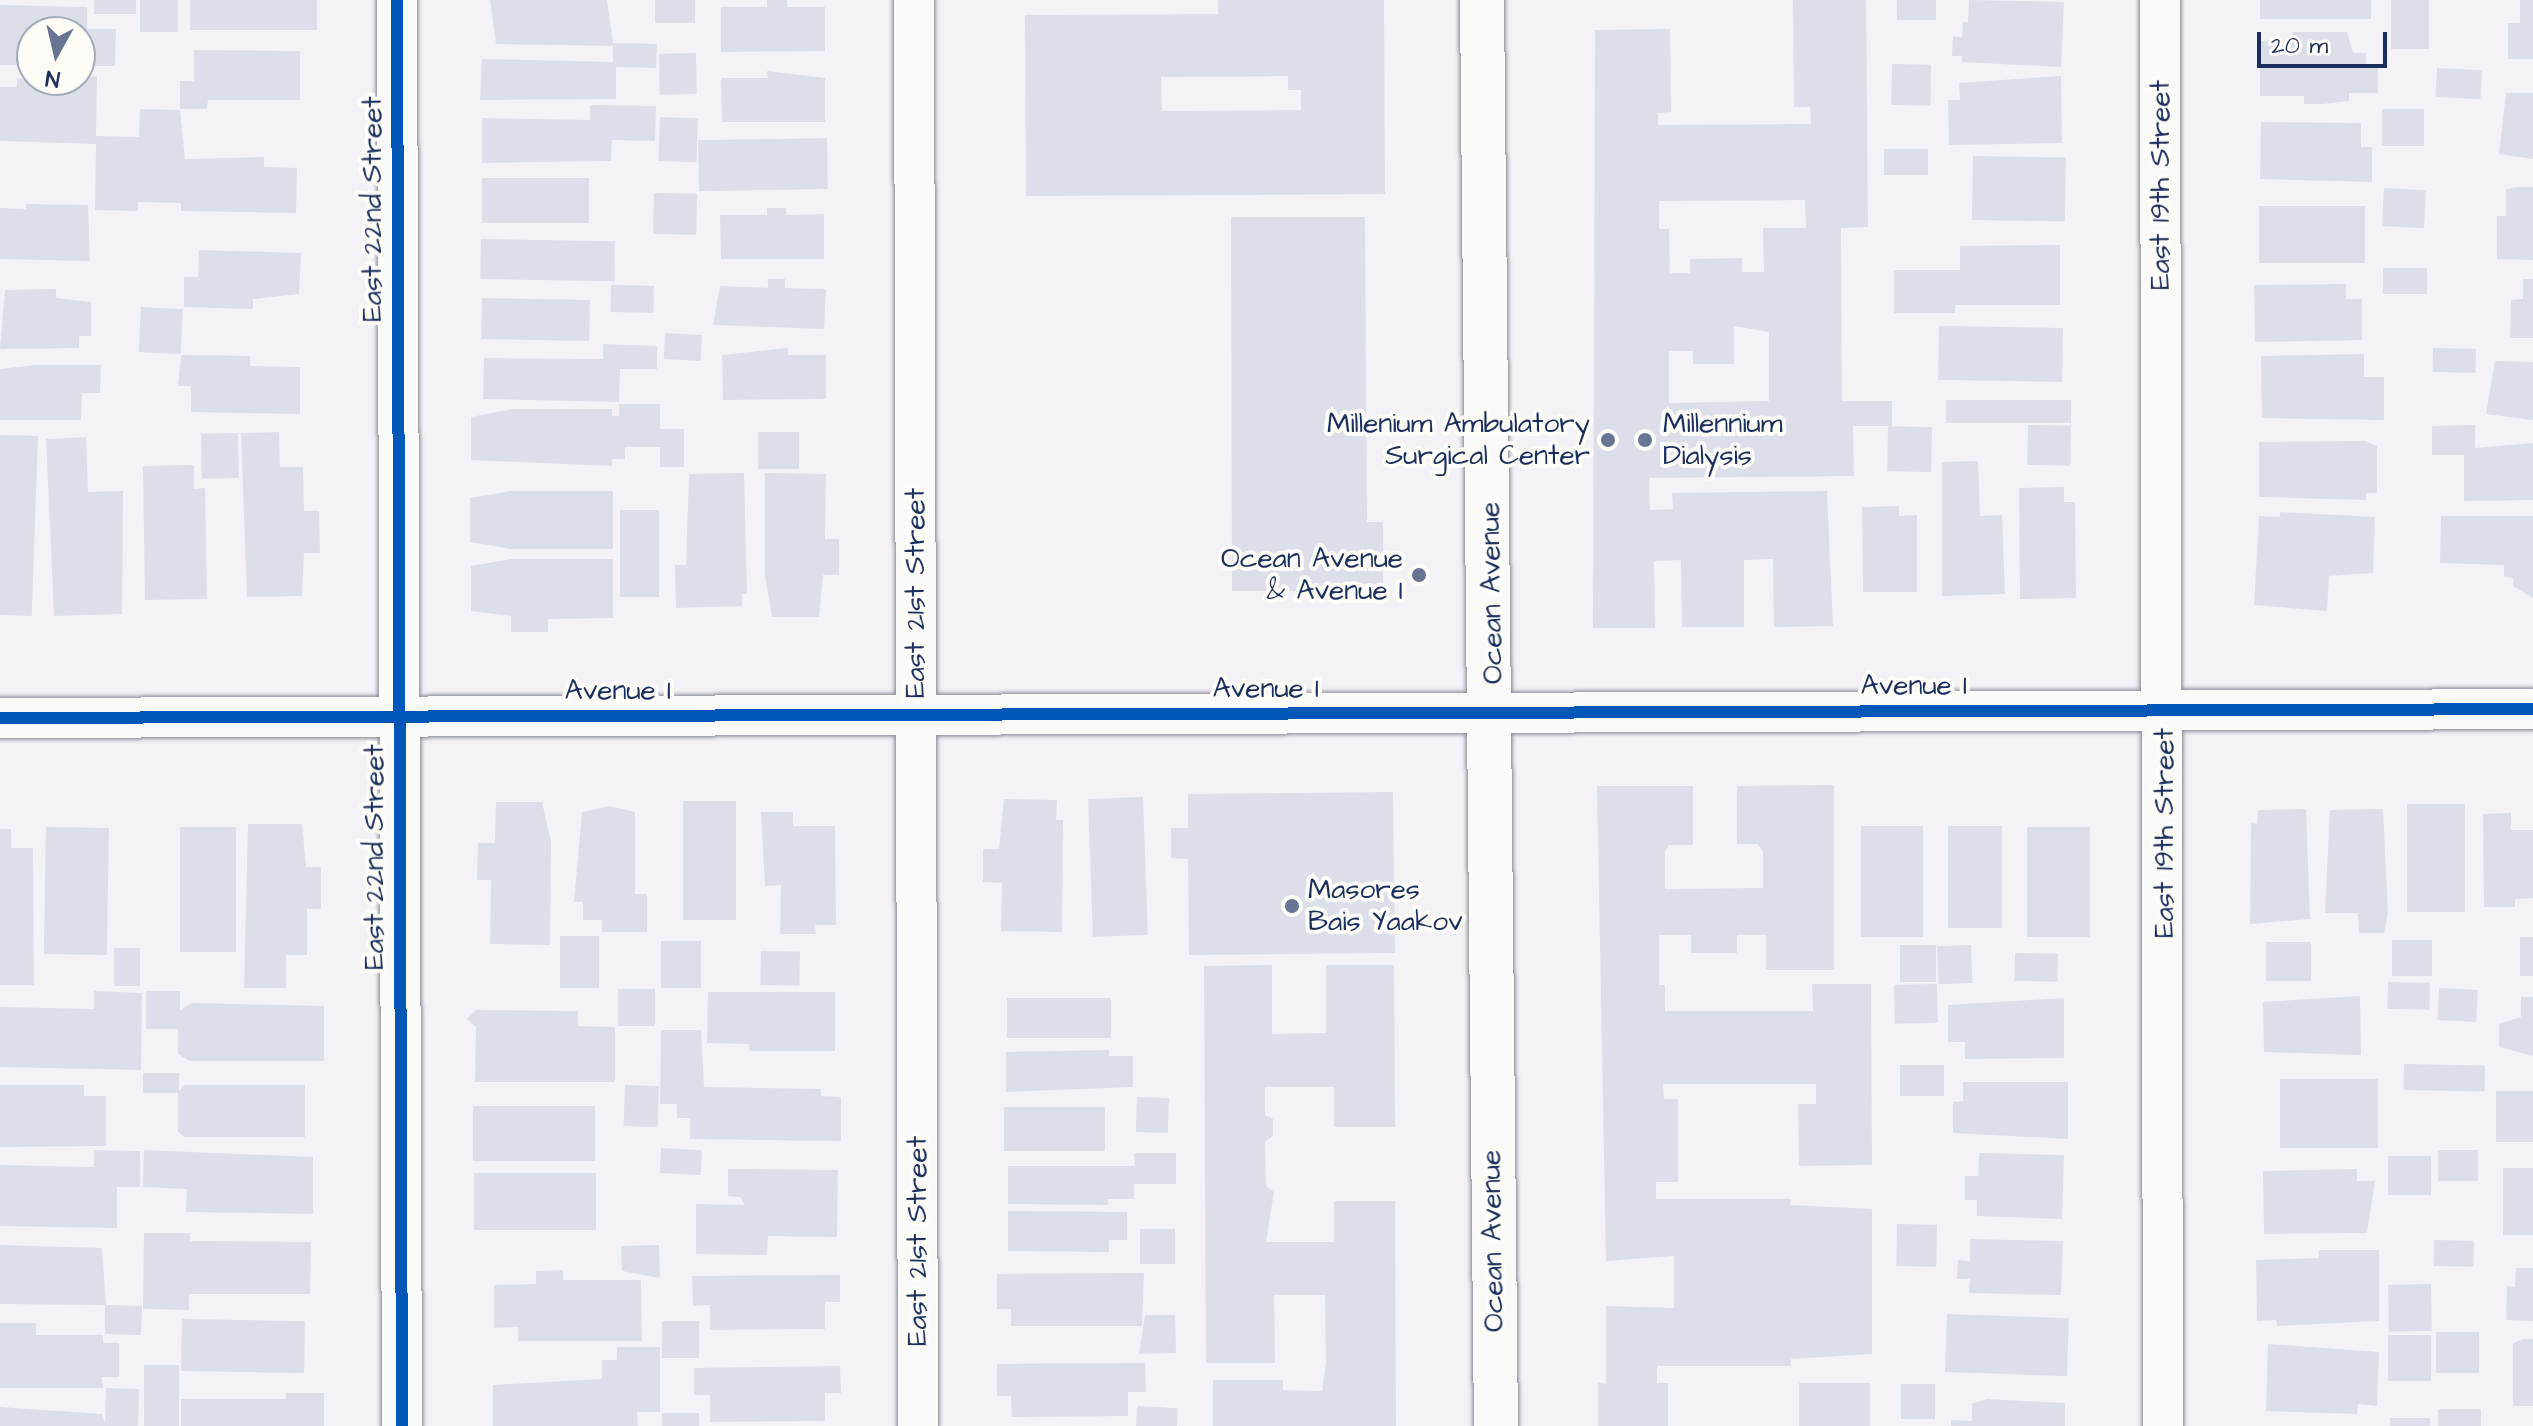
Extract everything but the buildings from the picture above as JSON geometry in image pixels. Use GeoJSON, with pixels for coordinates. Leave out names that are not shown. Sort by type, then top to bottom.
{"type":"FeatureCollection","features":[{"type":"Feature","properties":{"kind":"main road","name":"Ocean Avenue"},"geometry":{"type":"LineString","coordinates":[[1482,0],[1493,712],[1496,1426]]}},
{"type":"Feature","properties":{"kind":"street","name":"East 22nd Street"},"geometry":{"type":"LineString","coordinates":[[397,0],[402,1426]]}},
{"type":"Feature","properties":{"kind":"street","name":"East 21st Street"},"geometry":{"type":"LineString","coordinates":[[914,0],[918,1426]]}},
{"type":"Feature","properties":{"kind":"street","name":"East 19th Street"},"geometry":{"type":"LineString","coordinates":[[2160,0],[2164,708],[2163,1426]]}},
{"type":"Feature","properties":{"kind":"street","name":"Avenue I"},"geometry":{"type":"LineString","coordinates":[[0,718],[2533,709]]}},
{"type":"Feature","properties":{"kind":"cycle path"},"geometry":{"type":"LineString","coordinates":[[397,0],[402,1426]]}},
{"type":"Feature","properties":{"kind":"cycle path"},"geometry":{"type":"LineString","coordinates":[[0,718],[2533,709]]}},
{"type":"Feature","properties":{"kind":"place","name":"Millenium Ambulatory Surgical Center"},"geometry":{"type":"Point","coordinates":[1608,440]}},
{"type":"Feature","properties":{"kind":"place","name":"Millennium Dialysis"},"geometry":{"type":"Point","coordinates":[1645,440]}},
{"type":"Feature","properties":{"kind":"place","name":"Ocean Avenue & Avenue I"},"geometry":{"type":"Point","coordinates":[1419,575]}},
{"type":"Feature","properties":{"kind":"place","name":"Masores Bais Yaakov"},"geometry":{"type":"Point","coordinates":[1292,906]}}]}
